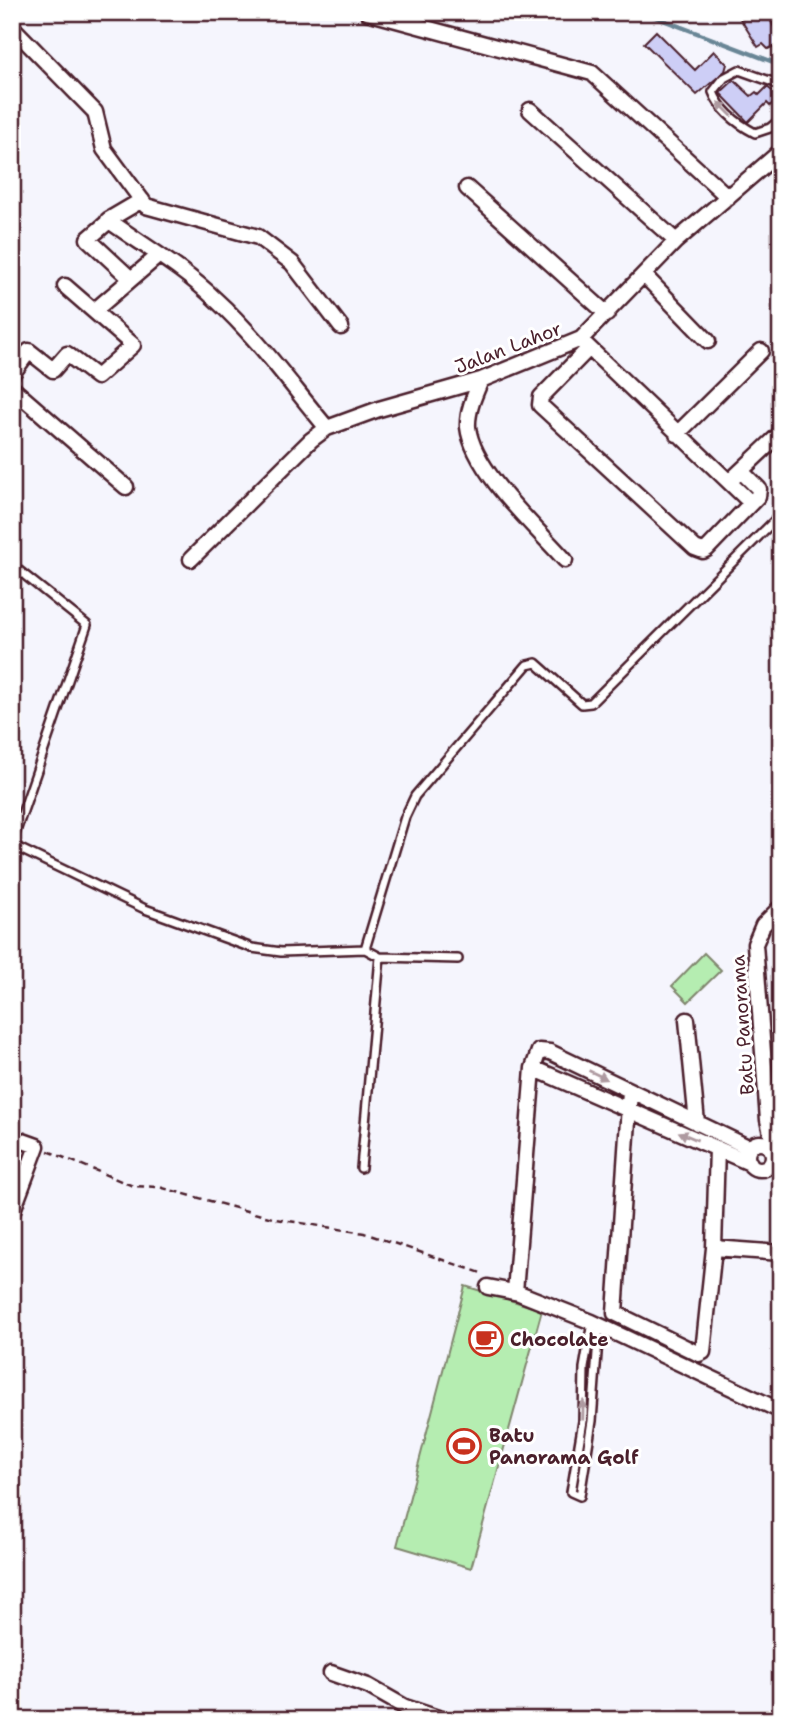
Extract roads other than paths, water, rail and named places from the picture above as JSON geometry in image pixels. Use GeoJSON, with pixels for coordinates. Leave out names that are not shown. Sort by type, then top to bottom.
{"type":"FeatureCollection","features":[{"type":"Feature","properties":{"kind":"street"},"geometry":{"type":"LineString","coordinates":[[13,12],[12,25],[95,112],[104,149],[149,207],[258,237],[292,263],[341,327]]}},
{"type":"Feature","properties":{"kind":"street"},"geometry":{"type":"LineString","coordinates":[[367,12],[592,73],[728,197]]}},
{"type":"Feature","properties":{"kind":"street"},"geometry":{"type":"LineString","coordinates":[[530,110],[676,241]]}},
{"type":"Feature","properties":{"kind":"street","name":"Jalan Lahor"},"geometry":{"type":"LineString","coordinates":[[191,559],[311,440],[327,428],[585,344],[607,314],[676,241],[781,151]]}},
{"type":"Feature","properties":{"kind":"street"},"geometry":{"type":"LineString","coordinates":[[467,188],[607,314]]}},
{"type":"Feature","properties":{"kind":"street"},"geometry":{"type":"LineString","coordinates":[[131,279],[88,239],[109,221],[109,216],[142,200]]}},
{"type":"Feature","properties":{"kind":"street"},"geometry":{"type":"LineString","coordinates":[[109,221],[181,270],[216,299],[250,335],[327,428]]}},
{"type":"Feature","properties":{"kind":"street"},"geometry":{"type":"LineString","coordinates":[[94,311],[158,256]]}},
{"type":"Feature","properties":{"kind":"street"},"geometry":{"type":"LineString","coordinates":[[644,275],[708,341]]}},
{"type":"Feature","properties":{"kind":"street"},"geometry":{"type":"LineString","coordinates":[[12,373],[29,351],[53,370],[67,354],[97,377],[133,345],[65,286]]}},
{"type":"Feature","properties":{"kind":"street"},"geometry":{"type":"LineString","coordinates":[[741,471],[759,489],[758,496],[707,549],[699,550],[542,408],[539,399],[585,344],[751,503]]}},
{"type":"Feature","properties":{"kind":"street"},"geometry":{"type":"LineString","coordinates":[[677,434],[761,351]]}},
{"type":"Feature","properties":{"kind":"street"},"geometry":{"type":"LineString","coordinates":[[481,380],[471,405],[468,426],[474,447],[487,471],[565,560]]}},
{"type":"Feature","properties":{"kind":"street"},"geometry":{"type":"LineString","coordinates":[[12,388],[126,487]]}},
{"type":"Feature","properties":{"kind":"street"},"geometry":{"type":"LineString","coordinates":[[729,482],[781,433]]}},
{"type":"Feature","properties":{"kind":"street","name":"Batu Panorama"},"geometry":{"type":"LineString","coordinates":[[767,1143],[755,944],[763,925],[781,907]]}},
{"type":"Feature","properties":{"kind":"street"},"geometry":{"type":"LineString","coordinates":[[687,1020],[697,1123]]}},
{"type":"Feature","properties":{"kind":"street"},"geometry":{"type":"LineString","coordinates":[[516,1292],[533,1068],[536,1053],[550,1052],[697,1123],[767,1143],[776,1163],[764,1168],[750,1163],[533,1068]]}},
{"type":"Feature","properties":{"kind":"street"},"geometry":{"type":"LineString","coordinates":[[630,1091],[616,1315],[701,1353],[714,1248],[717,1148]]}},
{"type":"Feature","properties":{"kind":"street"},"geometry":{"type":"LineString","coordinates":[[12,1137],[37,1146],[12,1213]]}},
{"type":"Feature","properties":{"kind":"street"},"geometry":{"type":"LineString","coordinates":[[750,1163],[767,1143]]}},
{"type":"Feature","properties":{"kind":"street"},"geometry":{"type":"LineString","coordinates":[[714,1248],[781,1253]]}},
{"type":"Feature","properties":{"kind":"street"},"geometry":{"type":"LineString","coordinates":[[490,1281],[595,1324],[781,1411]]}},
{"type":"Feature","properties":{"kind":"street"},"geometry":{"type":"LineString","coordinates":[[331,1673],[368,1686],[405,1707],[444,1720]]}},
{"type":"Feature","properties":{"kind":"lane"},"geometry":{"type":"LineString","coordinates":[[781,85],[738,70],[724,78],[713,92],[717,101],[741,125],[755,133],[770,128],[781,119]]}},
{"type":"Feature","properties":{"kind":"lane"},"geometry":{"type":"LineString","coordinates":[[365,949],[405,817],[415,796],[527,665],[536,663],[582,704],[592,703],[781,514]]}},
{"type":"Feature","properties":{"kind":"lane"},"geometry":{"type":"LineString","coordinates":[[12,565],[87,625],[12,844],[145,909],[252,948],[281,952],[365,949],[380,957],[458,959]]}},
{"type":"Feature","properties":{"kind":"lane"},"geometry":{"type":"LineString","coordinates":[[361,1168],[380,957]]}},
{"type":"Feature","properties":{"kind":"lane"},"geometry":{"type":"LineString","coordinates":[[595,1324],[592,1421],[580,1496],[571,1492],[583,1421],[584,1368],[595,1324]]}},
{"type":"Feature","properties":{"kind":"waterway"},"geometry":{"type":"LineString","coordinates":[[642,12],[781,65]]}},
{"type":"Feature","properties":{"kind":"waterway"},"geometry":{"type":"LineString","coordinates":[[12,1270],[16,1287],[12,1290]]}},
{"type":"Feature","properties":{"kind":"place","name":"Chocolate"},"geometry":{"type":"Point","coordinates":[486,1339]}},
{"type":"Feature","properties":{"kind":"place","name":"Batu Panorama Golf"},"geometry":{"type":"Point","coordinates":[464,1446]}}]}
